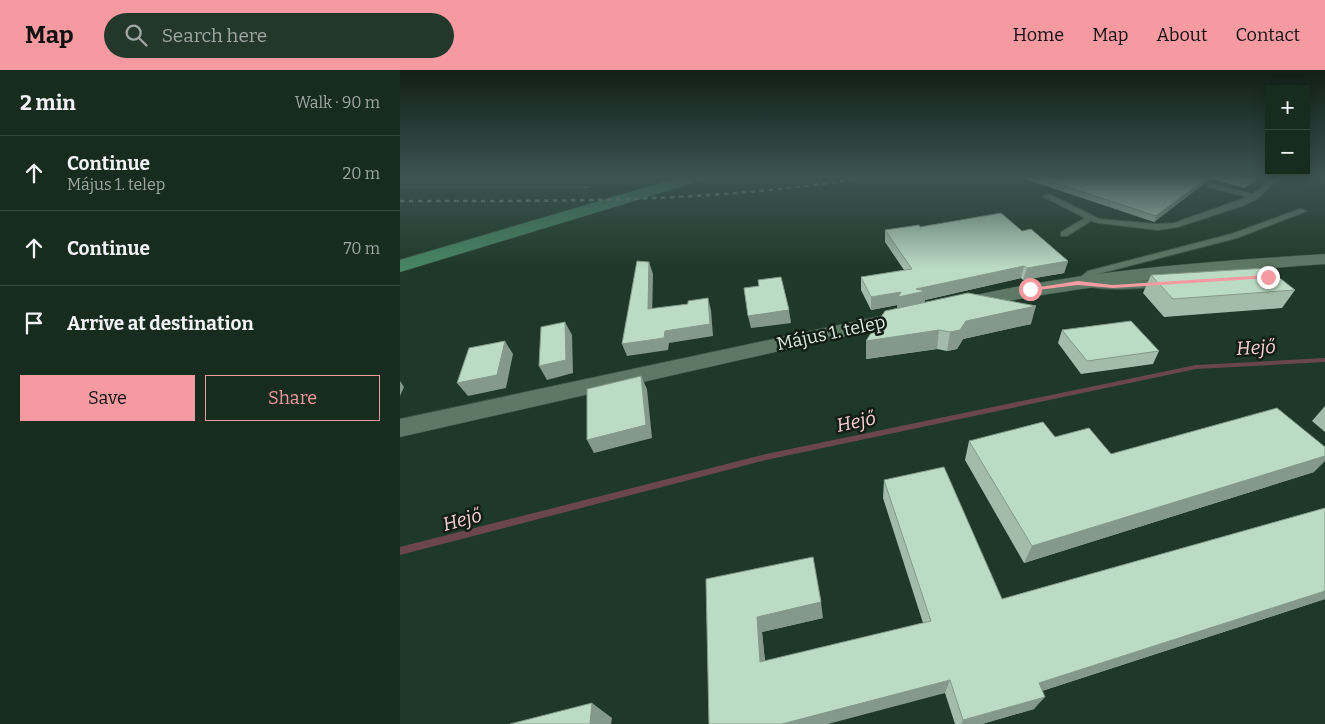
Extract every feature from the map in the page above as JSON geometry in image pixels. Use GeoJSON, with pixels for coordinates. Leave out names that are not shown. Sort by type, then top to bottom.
{"type":"FeatureCollection","features":[{"type":"Feature","properties":{"kind":"street"},"geometry":{"type":"LineString","coordinates":[[400,266],[595,208]]}},
{"type":"Feature","properties":{"kind":"street","name":"Május 1. telep"},"geometry":{"type":"LineString","coordinates":[[400,428],[1030,289],[1248,264],[1325,259]]}},
{"type":"Feature","properties":{"kind":"lane"},"geometry":{"type":"LineString","coordinates":[[1069,208],[1090,218],[1131,226],[1175,226],[1229,208]]}},
{"type":"Feature","properties":{"kind":"lane"},"geometry":{"type":"LineString","coordinates":[[1078,283],[1091,273],[1234,236],[1303,211]]}},
{"type":"Feature","properties":{"kind":"lane"},"geometry":{"type":"LineString","coordinates":[[1064,234],[1090,218]]}},
{"type":"Feature","properties":{"kind":"lane"},"geometry":{"type":"LineString","coordinates":[[1078,283],[1113,286],[1171,283]]}},
{"type":"Feature","properties":{"kind":"building"},"geometry":{"type":"Polygon","coordinates":[[[1130,208],[1167,208],[1156,216],[1130,208]]]}},
{"type":"Feature","properties":{"kind":"building"},"geometry":{"type":"Polygon","coordinates":[[[1001,213],[1022,231],[1031,229],[1068,261],[1027,268],[1024,266],[916,289],[926,291],[898,297],[901,292],[871,297],[861,277],[912,269],[885,230],[919,225],[920,227],[1001,213]]]}},
{"type":"Feature","properties":{"kind":"building"},"geometry":{"type":"Polygon","coordinates":[[[637,261],[649,262],[648,309],[688,304],[688,301],[708,298],[710,324],[665,331],[664,338],[622,344],[637,261]]]}},
{"type":"Feature","properties":{"kind":"building"},"geometry":{"type":"Polygon","coordinates":[[[1267,268],[1295,290],[1173,299],[1151,275],[1267,268]]]}},
{"type":"Feature","properties":{"kind":"building"},"geometry":{"type":"Polygon","coordinates":[[[781,277],[789,310],[748,316],[744,288],[759,286],[758,280],[781,277]]]}},
{"type":"Feature","properties":{"kind":"building"},"geometry":{"type":"Polygon","coordinates":[[[968,293],[1036,306],[966,321],[960,330],[950,332],[939,330],[866,341],[885,311],[968,293]]]}},
{"type":"Feature","properties":{"kind":"building"},"geometry":{"type":"Polygon","coordinates":[[[1131,321],[1159,351],[1087,361],[1062,330],[1131,321]]]}},
{"type":"Feature","properties":{"kind":"building"},"geometry":{"type":"Polygon","coordinates":[[[565,322],[566,360],[539,366],[541,327],[565,322]]]}},
{"type":"Feature","properties":{"kind":"building"},"geometry":{"type":"Polygon","coordinates":[[[505,341],[497,375],[457,383],[469,348],[505,341]]]}},
{"type":"Feature","properties":{"kind":"building"},"geometry":{"type":"Polygon","coordinates":[[[641,376],[646,425],[587,440],[587,389],[641,376]]]}},
{"type":"Feature","properties":{"kind":"building"},"geometry":{"type":"Polygon","coordinates":[[[1277,408],[1325,447],[1325,456],[1032,546],[969,441],[1043,422],[1055,437],[1089,428],[1111,454],[1277,408]]]}},
{"type":"Feature","properties":{"kind":"building"},"geometry":{"type":"Polygon","coordinates":[[[944,467],[1002,599],[1325,508],[1325,591],[1039,683],[1045,697],[963,720],[950,680],[782,724],[709,724],[706,579],[813,557],[821,602],[757,617],[760,662],[931,621],[884,480],[944,467]]]}},
{"type":"Feature","properties":{"kind":"building"},"geometry":{"type":"Polygon","coordinates":[[[592,703],[590,724],[510,724],[592,703]]]}},
{"type":"Feature","properties":{"kind":"waterway","name":"Hejő"},"geometry":{"type":"LineString","coordinates":[[400,551],[766,457],[1196,367],[1325,360]]}},
{"type":"Feature","properties":{"kind":"route"},"geometry":{"type":"LineString","coordinates":[[1030,289],[1078,283],[1113,286],[1268,277]]}}]}
